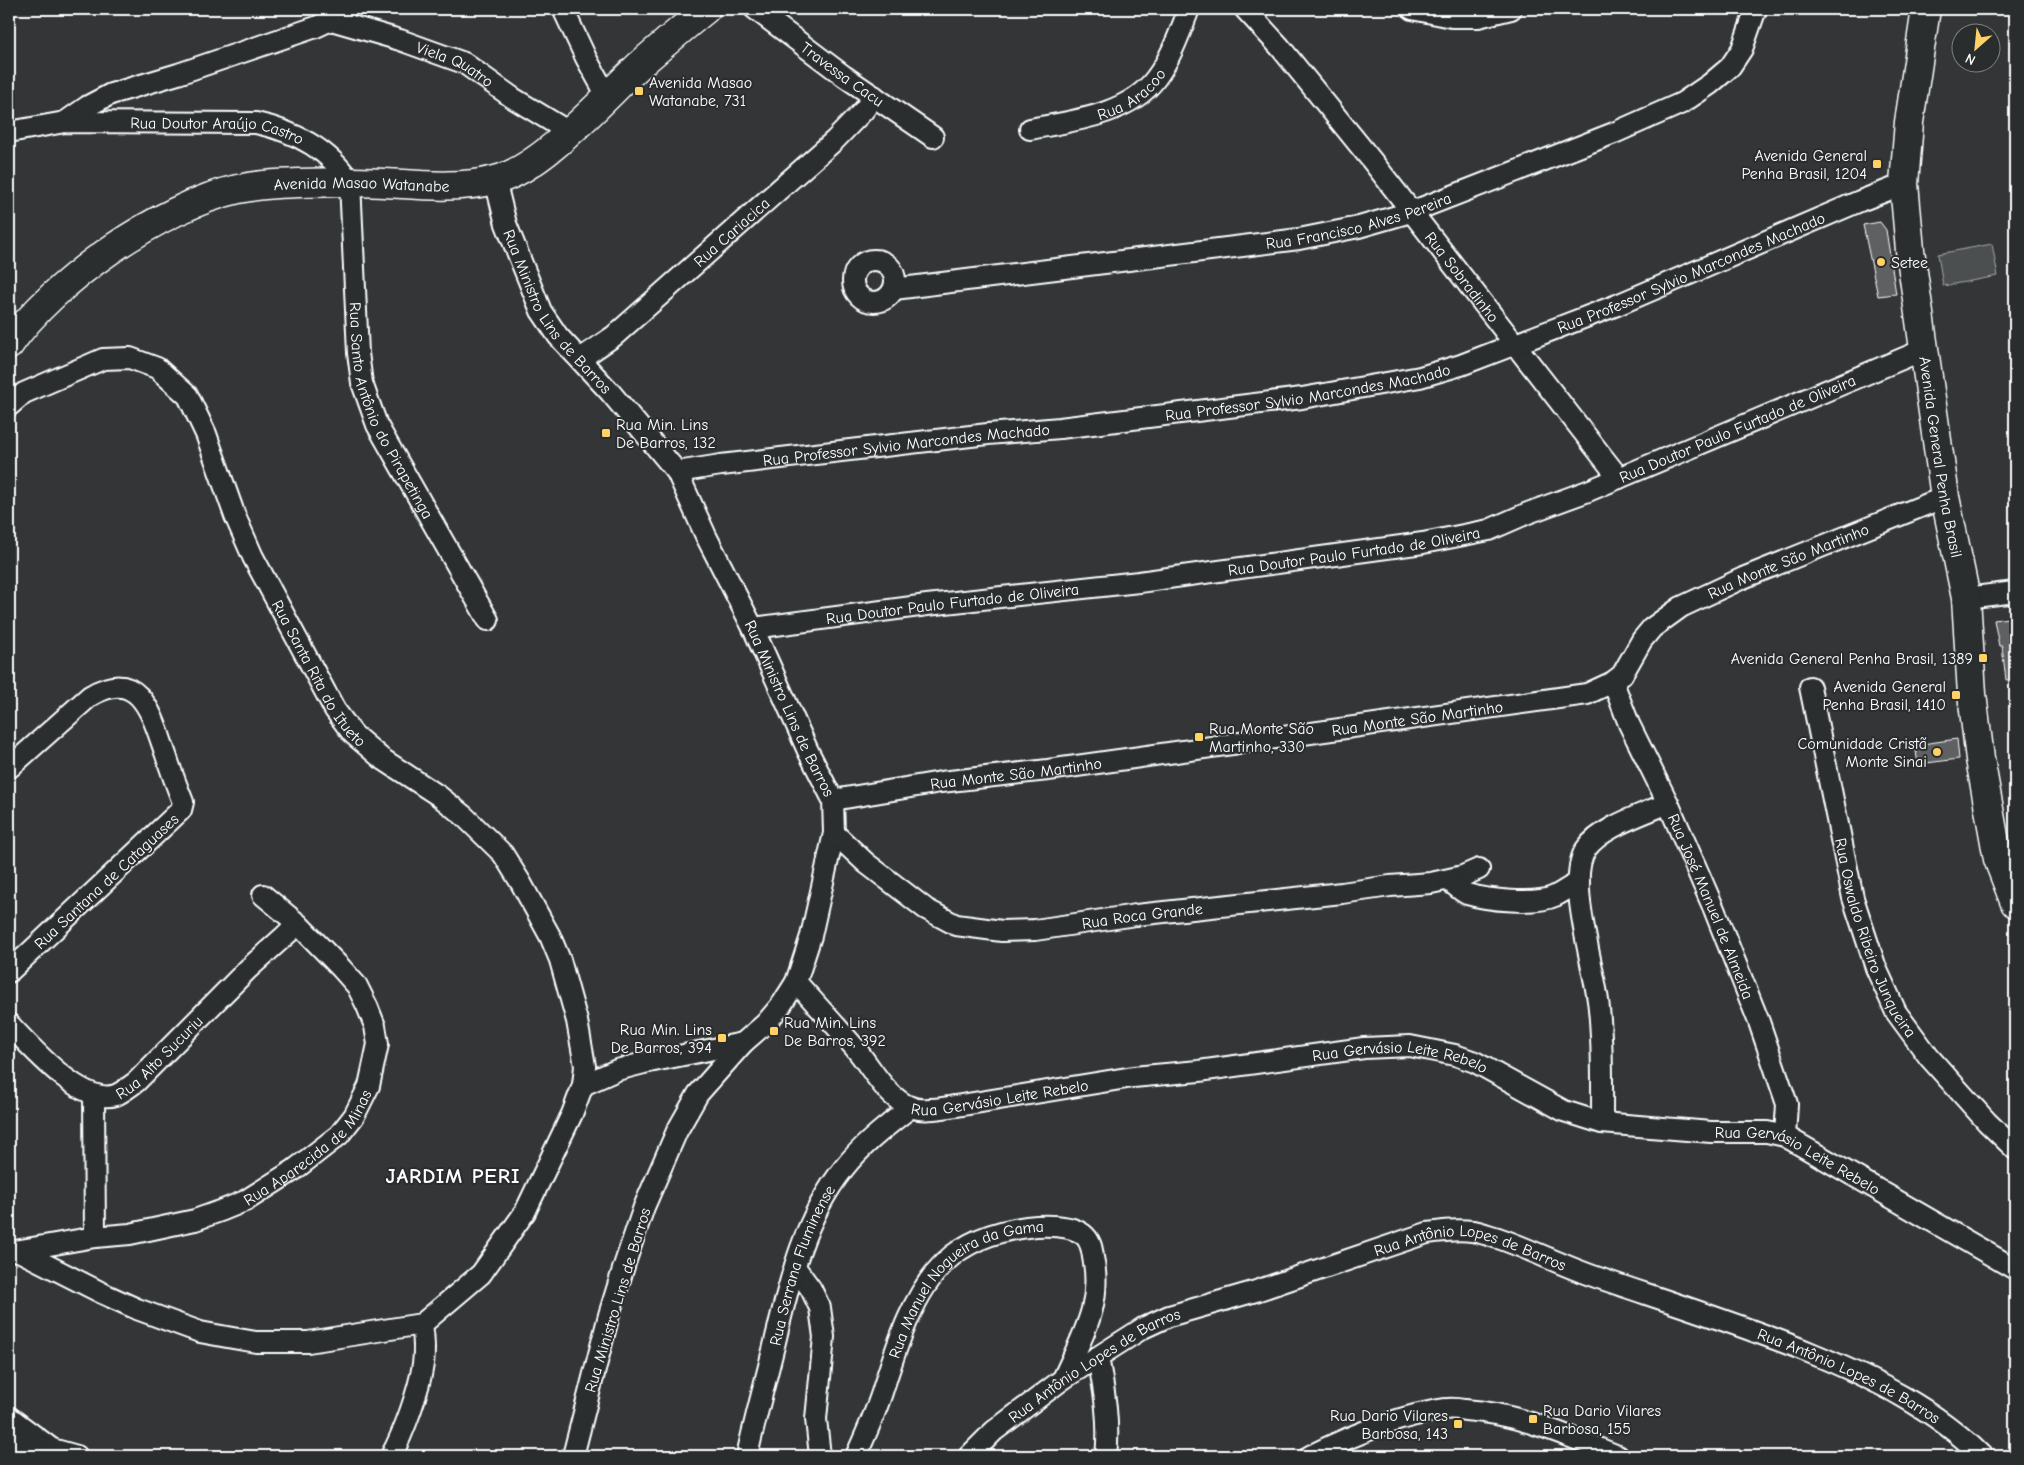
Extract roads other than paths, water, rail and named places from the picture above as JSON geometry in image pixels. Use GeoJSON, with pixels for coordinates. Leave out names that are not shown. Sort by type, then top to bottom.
{"type":"FeatureCollection","features":[{"type":"Feature","properties":{"kind":"street"},"geometry":{"type":"LineString","coordinates":[[563,9],[586,58],[607,96]]}},
{"type":"Feature","properties":{"kind":"street","name":"Avenida Masao Watanabe"},"geometry":{"type":"LineString","coordinates":[[9,345],[20,329],[54,294],[127,240],[159,220],[215,196],[237,189],[256,186],[350,182],[422,186],[495,180],[522,168],[569,132],[643,62],[706,9]]}},
{"type":"Feature","properties":{"kind":"street","name":"Travessa Cacu"},"geometry":{"type":"LineString","coordinates":[[755,9],[933,137]]}},
{"type":"Feature","properties":{"kind":"street","name":"Rua Aracoo"},"geometry":{"type":"LineString","coordinates":[[1030,129],[1091,118],[1135,98],[1155,79],[1168,58],[1189,9]]}},
{"type":"Feature","properties":{"kind":"street","name":"Rua Sobradinho"},"geometry":{"type":"LineString","coordinates":[[1245,9],[1280,47],[1618,478]]}},
{"type":"Feature","properties":{"kind":"street"},"geometry":{"type":"LineString","coordinates":[[1412,9],[1452,17],[1478,17],[1511,9]]}},
{"type":"Feature","properties":{"kind":"street","name":"Rua Francisco Alves Pereira"},"geometry":{"type":"LineString","coordinates":[[894,289],[1299,239],[1359,227],[1411,212],[1614,133],[1682,103],[1710,84],[1730,67],[1742,50],[1756,9]]}},
{"type":"Feature","properties":{"kind":"street","name":"Avenida General Penha Brasil"},"geometry":{"type":"LineString","coordinates":[[1926,9],[1909,122],[1904,184],[1910,250],[1945,497],[1966,598],[1972,694],[1980,759],[1998,859],[2015,903]]}},
{"type":"Feature","properties":{"kind":"street","name":"Rua Doutor Araújo Castro"},"geometry":{"type":"LineString","coordinates":[[65,122],[88,106],[111,94],[178,74],[339,14]]}},
{"type":"Feature","properties":{"kind":"street","name":"Viela Quatro"},"geometry":{"type":"LineString","coordinates":[[339,14],[400,40],[464,63],[513,98],[569,132]]}},
{"type":"Feature","properties":{"kind":"street","name":"Rua Cariacica"},"geometry":{"type":"LineString","coordinates":[[580,359],[614,336],[828,147],[864,110],[874,96]]}},
{"type":"Feature","properties":{"kind":"street","name":"Rua Doutor Araújo Castro"},"geometry":{"type":"LineString","coordinates":[[9,132],[65,122],[263,125],[276,128],[304,140],[334,161],[350,182]]}},
{"type":"Feature","properties":{"kind":"street","name":"Rua Ministro Lins de Barros"},"geometry":{"type":"LineString","coordinates":[[495,180],[506,224],[541,311],[558,336],[678,472],[706,536],[753,628],[808,751],[834,800],[834,833],[811,936],[796,982],[772,1017],[743,1044],[698,1094],[677,1131],[644,1208],[609,1315],[573,1456]]}},
{"type":"Feature","properties":{"kind":"street","name":"Rua Santo Antônio do Pirapetinga"},"geometry":{"type":"LineString","coordinates":[[350,182],[353,267],[362,382],[377,425],[488,620]]}},
{"type":"Feature","properties":{"kind":"street","name":"Rua Professor Sylvio Marcondes Machado"},"geometry":{"type":"LineString","coordinates":[[678,472],[721,464],[988,434],[1060,428],[1302,398],[1420,377],[1461,365],[1617,305],[1904,184]]}},
{"type":"Feature","properties":{"kind":"street","name":"Rua Doutor Paulo Furtado de Oliveira"},"geometry":{"type":"LineString","coordinates":[[753,628],[908,608],[1139,582],[1423,543],[1489,530],[1923,350]]}},
{"type":"Feature","properties":{"kind":"street","name":"Rua Santa Rita do Itueto"},"geometry":{"type":"LineString","coordinates":[[9,406],[24,393],[103,359],[130,358],[157,368],[188,396],[206,434],[235,516],[253,557],[335,710],[353,734],[381,758],[439,796],[464,816],[503,854],[550,936],[560,960],[577,1021],[585,1066],[583,1085],[572,1114],[525,1212],[481,1274],[422,1324]]}},
{"type":"Feature","properties":{"kind":"street","name":"Rua Monte São Martinho"},"geometry":{"type":"LineString","coordinates":[[834,800],[941,782],[1048,770],[1587,694],[1613,682],[1622,675],[1642,640],[1652,628],[1681,606],[1743,578],[1945,497]]}},
{"type":"Feature","properties":{"kind":"street"},"geometry":{"type":"LineString","coordinates":[[1966,598],[2015,592]]}},
{"type":"Feature","properties":{"kind":"street","name":"Rua José Manuel de Almeida"},"geometry":{"type":"LineString","coordinates":[[1613,682],[1629,724],[1668,803],[1759,1022],[1787,1104],[1785,1136]]}},
{"type":"Feature","properties":{"kind":"street","name":"Rua Santana de Cataguases"},"geometry":{"type":"LineString","coordinates":[[9,768],[90,696],[104,688],[119,686],[136,693],[144,701],[152,716],[183,802],[181,810],[9,972]]}},
{"type":"Feature","properties":{"kind":"street","name":"Rua Oswaldo Ribeiro Junqueira"},"geometry":{"type":"LineString","coordinates":[[1810,687],[1853,898],[1876,968],[1896,1012],[1929,1057],[1987,1122],[2015,1149]]}},
{"type":"Feature","properties":{"kind":"street"},"geometry":{"type":"LineString","coordinates":[[1602,1123],[1602,1054],[1599,1008],[1595,974],[1581,908],[1579,864],[1585,850],[1596,836],[1668,803]]}},
{"type":"Feature","properties":{"kind":"street","name":"Rua Roca Grande"},"geometry":{"type":"LineString","coordinates":[[834,833],[866,863],[926,909],[956,925],[1002,931],[1035,930],[1136,914],[1448,880],[1463,876],[1479,868]]}},
{"type":"Feature","properties":{"kind":"street"},"geometry":{"type":"LineString","coordinates":[[1448,880],[1465,893],[1519,901],[1555,896],[1568,887],[1579,883]]}},
{"type":"Feature","properties":{"kind":"street","name":"Rua Aparecida de Minas"},"geometry":{"type":"LineString","coordinates":[[14,1251],[95,1236],[130,1234],[195,1220],[245,1201],[294,1170],[340,1136],[354,1116],[369,1086],[375,1066],[378,1044],[375,1026],[357,986],[298,924],[263,895]]}},
{"type":"Feature","properties":{"kind":"street","name":"Rua Alto Sucuriu"},"geometry":{"type":"LineString","coordinates":[[9,1024],[60,1074],[78,1088],[94,1096],[116,1095],[136,1082],[248,969],[298,924]]}},
{"type":"Feature","properties":{"kind":"street","name":"Rua Gervásio Leite Rebelo"},"geometry":{"type":"LineString","coordinates":[[796,982],[857,1050],[881,1083],[896,1098],[911,1107],[934,1109],[1133,1077],[1199,1071],[1364,1048],[1410,1046],[1455,1055],[1475,1062],[1564,1110],[1602,1123],[1711,1132],[1767,1132],[1785,1136],[2015,1269]]}},
{"type":"Feature","properties":{"kind":"street"},"geometry":{"type":"LineString","coordinates":[[583,1085],[617,1070],[644,1062],[743,1044]]}},
{"type":"Feature","properties":{"kind":"street"},"geometry":{"type":"LineString","coordinates":[[94,1096],[95,1236]]}},
{"type":"Feature","properties":{"kind":"street","name":"Rua Serrana Fluminense"},"geometry":{"type":"LineString","coordinates":[[747,1456],[795,1267],[804,1235],[813,1214],[844,1168],[861,1148],[911,1107]]}},
{"type":"Feature","properties":{"kind":"street","name":"Rua Manuel Nogueira da Gama"},"geometry":{"type":"LineString","coordinates":[[856,1456],[884,1388],[892,1359],[903,1331],[929,1280],[960,1249],[985,1236],[1034,1226],[1053,1227],[1069,1228],[1079,1232],[1089,1242],[1097,1273],[1096,1293],[1084,1335],[1063,1379]]}},
{"type":"Feature","properties":{"kind":"street","name":"Rua Antônio Lopes de Barros"},"geometry":{"type":"LineString","coordinates":[[969,1456],[994,1431],[1063,1379],[1143,1328],[1169,1316],[1256,1291],[1427,1233],[1451,1230],[1474,1231],[1518,1245],[1573,1269],[1734,1322],[1830,1361],[1884,1386],[1930,1412],[1957,1432],[1982,1456]]}},
{"type":"Feature","properties":{"kind":"street"},"geometry":{"type":"LineString","coordinates":[[14,1251],[137,1309],[200,1332],[227,1337],[256,1342],[308,1342],[422,1324],[423,1364],[399,1440],[391,1456]]}},
{"type":"Feature","properties":{"kind":"street"},"geometry":{"type":"LineString","coordinates":[[795,1267],[811,1289],[820,1308],[824,1337],[816,1419],[820,1456]]}},
{"type":"Feature","properties":{"kind":"street"},"geometry":{"type":"LineString","coordinates":[[1098,1357],[1107,1416],[1106,1456]]}},
{"type":"Feature","properties":{"kind":"street"},"geometry":{"type":"LineString","coordinates":[[1310,1456],[1350,1437],[1406,1418],[1447,1408],[1506,1416],[1618,1456]]}},
{"type":"Feature","properties":{"kind":"street"},"geometry":{"type":"LineString","coordinates":[[9,1417],[52,1448]]}},
{"type":"Feature","properties":{"kind":"street"},"geometry":{"type":"LineString","coordinates":[[1560,1434],[1572,1456]]}},
{"type":"Feature","properties":{"kind":"street"},"geometry":{"type":"LineString","coordinates":[[9,1441],[52,1448],[77,1456]]}},
{"type":"Feature","properties":{"kind":"place","name":"Avenida Masao Watanabe, 731"},"geometry":{"type":"Point","coordinates":[639,91]}},
{"type":"Feature","properties":{"kind":"place","name":"Avenida General Penha Brasil, 1204"},"geometry":{"type":"Point","coordinates":[1877,164]}},
{"type":"Feature","properties":{"kind":"place","name":"Setee"},"geometry":{"type":"Point","coordinates":[1881,262]}},
{"type":"Feature","properties":{"kind":"place","name":"Rua Min. Lins De Barros, 132"},"geometry":{"type":"Point","coordinates":[606,433]}},
{"type":"Feature","properties":{"kind":"place","name":"Avenida General Penha Brasil, 1389"},"geometry":{"type":"Point","coordinates":[1983,658]}},
{"type":"Feature","properties":{"kind":"place","name":"Avenida General Penha Brasil, 1410"},"geometry":{"type":"Point","coordinates":[1956,695]}},
{"type":"Feature","properties":{"kind":"place","name":"Rua Monte São Martinho, 330"},"geometry":{"type":"Point","coordinates":[1199,737]}},
{"type":"Feature","properties":{"kind":"place","name":"Comunidade Cristã Monte Sinai"},"geometry":{"type":"Point","coordinates":[1937,752]}},
{"type":"Feature","properties":{"kind":"place","name":"Rua Min. Lins De Barros, 392"},"geometry":{"type":"Point","coordinates":[774,1031]}},
{"type":"Feature","properties":{"kind":"place","name":"Rua Min. Lins De Barros, 394"},"geometry":{"type":"Point","coordinates":[722,1038]}},
{"type":"Feature","properties":{"kind":"place","name":"Rua Dario Vilares Barbosa, 155"},"geometry":{"type":"Point","coordinates":[1533,1419]}},
{"type":"Feature","properties":{"kind":"place","name":"Rua Dario Vilares Barbosa, 143"},"geometry":{"type":"Point","coordinates":[1458,1424]}},
{"type":"Feature","properties":{"kind":"district","name":"JARDIM PERI"},"geometry":{"type":"Point","coordinates":[453,1176]}}]}
